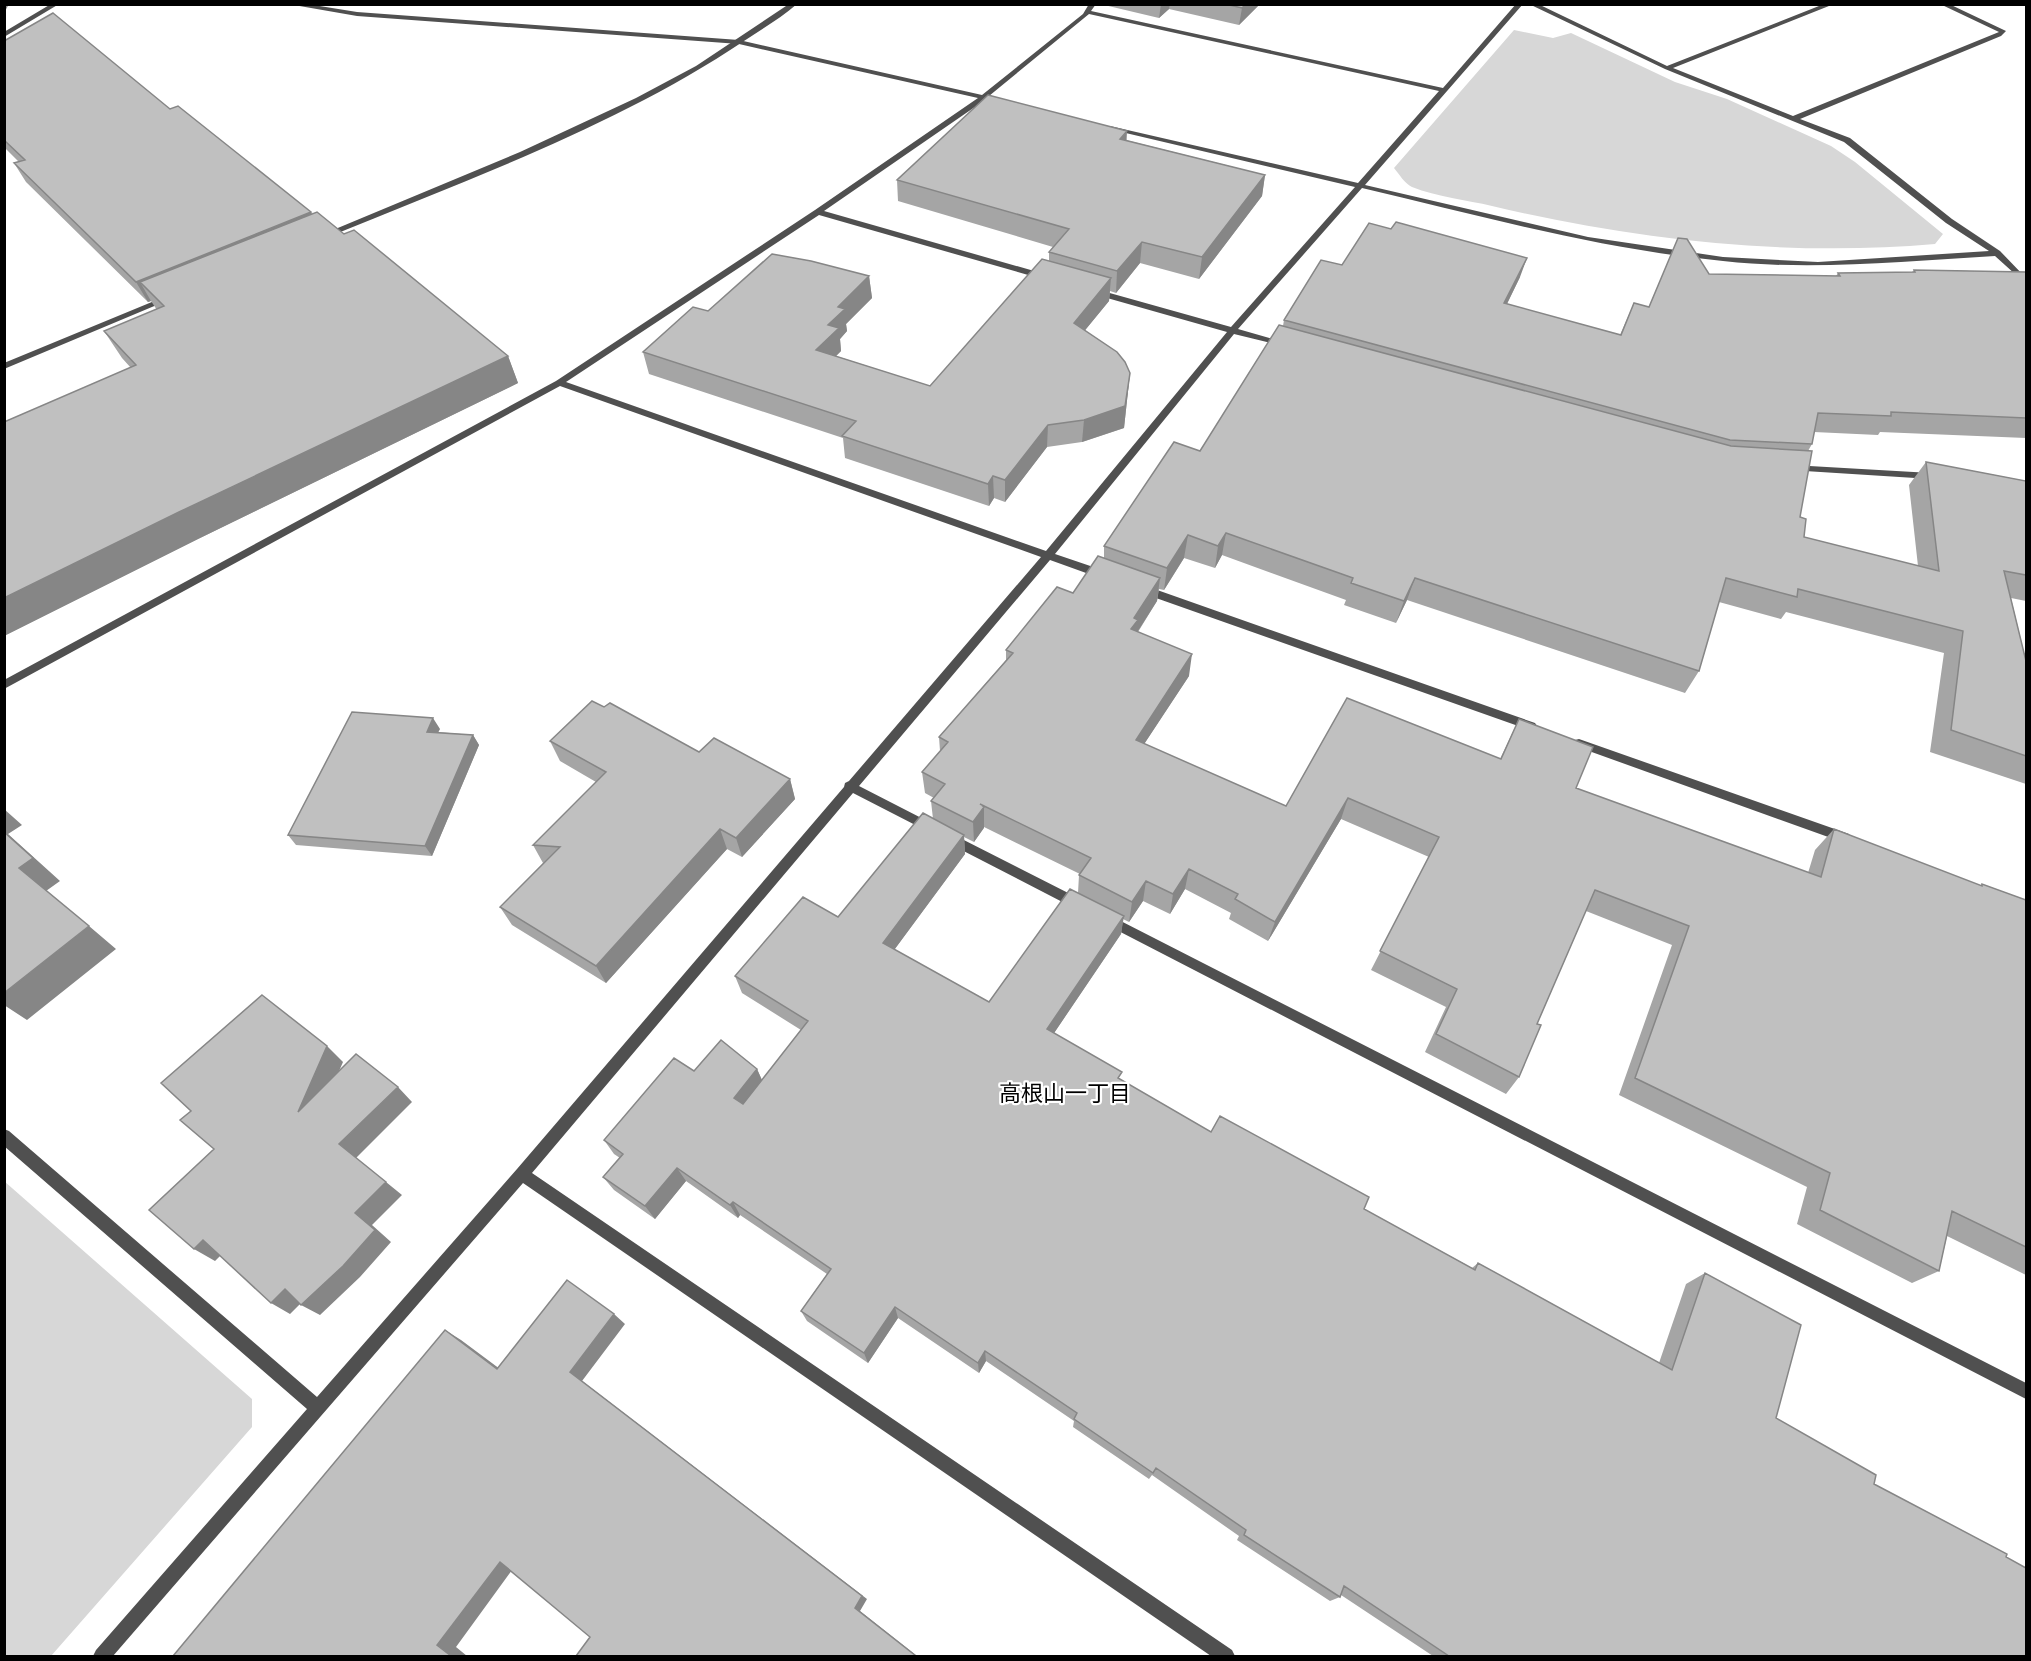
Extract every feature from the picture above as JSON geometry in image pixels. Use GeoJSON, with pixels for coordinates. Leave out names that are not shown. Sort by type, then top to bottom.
{"type":"FeatureCollection","features":[{"type":"Feature","properties":{"kind":"street"},"geometry":{"type":"LineString","coordinates":[[4,35],[56,4]]}},
{"type":"Feature","properties":{"kind":"street"},"geometry":{"type":"LineString","coordinates":[[291,4],[357,14],[739,42],[1006,103]]}},
{"type":"Feature","properties":{"kind":"street"},"geometry":{"type":"LineString","coordinates":[[314,240],[479,172],[641,100],[739,42],[794,4]]}},
{"type":"Feature","properties":{"kind":"street"},"geometry":{"type":"LineString","coordinates":[[4,685],[559,383],[818,212],[984,97],[1087,12],[1093,4]]}},
{"type":"Feature","properties":{"kind":"street"},"geometry":{"type":"LineString","coordinates":[[102,1656],[522,1174],[849,786],[1048,555],[1232,331],[1520,4]]}},
{"type":"Feature","properties":{"kind":"street"},"geometry":{"type":"LineString","coordinates":[[1532,4],[1667,68],[1847,140],[1949,221],[1997,253],[2026,282]]}},
{"type":"Feature","properties":{"kind":"street"},"geometry":{"type":"LineString","coordinates":[[1667,68],[1831,4]]}},
{"type":"Feature","properties":{"kind":"street"},"geometry":{"type":"LineString","coordinates":[[1795,118],[1999,35],[2003,31],[1943,4]]}},
{"type":"Feature","properties":{"kind":"street"},"geometry":{"type":"LineString","coordinates":[[1087,12],[1444,90]]}},
{"type":"Feature","properties":{"kind":"street"},"geometry":{"type":"LineString","coordinates":[[1109,127],[1588,239],[1723,259],[1818,264],[1997,253]]}},
{"type":"Feature","properties":{"kind":"street"},"geometry":{"type":"LineString","coordinates":[[818,212],[1059,282]]}},
{"type":"Feature","properties":{"kind":"street"},"geometry":{"type":"LineString","coordinates":[[1082,288],[1300,350]]}},
{"type":"Feature","properties":{"kind":"street"},"geometry":{"type":"LineString","coordinates":[[4,366],[181,294]]}},
{"type":"Feature","properties":{"kind":"street"},"geometry":{"type":"LineString","coordinates":[[559,383],[1543,730]]}},
{"type":"Feature","properties":{"kind":"street"},"geometry":{"type":"LineString","coordinates":[[1778,467],[1944,477]]}},
{"type":"Feature","properties":{"kind":"street"},"geometry":{"type":"LineString","coordinates":[[1565,738],[1858,842]]}},
{"type":"Feature","properties":{"kind":"street"},"geometry":{"type":"LineString","coordinates":[[849,786],[2026,1391]]}},
{"type":"Feature","properties":{"kind":"street"},"geometry":{"type":"LineString","coordinates":[[4,1136],[318,1408]]}},
{"type":"Feature","properties":{"kind":"street"},"geometry":{"type":"LineString","coordinates":[[522,1174],[1226,1656]]}},
{"type":"Feature","properties":{"kind":"shaded area"},"geometry":{"type":"Polygon","coordinates":[[[1514,30],[1553,38],[1571,33],[1675,82],[1727,99],[1831,146],[1855,162],[1943,234],[1935,244],[1879,247],[1768,247],[1712,243],[1547,218],[1442,196],[1409,186],[1394,168],[1514,30]]]}},
{"type":"Feature","properties":{"kind":"shaded area"},"geometry":{"type":"Polygon","coordinates":[[[4,1181],[252,1399],[252,1427],[51,1656],[5,1656],[4,1181]]]}},
{"type":"Feature","properties":{"kind":"building"},"geometry":{"type":"Polygon","coordinates":[[[1225,4],[1246,4],[1242,8],[1225,4]]]}},
{"type":"Feature","properties":{"kind":"building"},"geometry":{"type":"Polygon","coordinates":[[[53,13],[170,109],[178,106],[311,212],[136,282],[14,163],[25,160],[4,140],[4,41],[53,13]]]}},
{"type":"Feature","properties":{"kind":"building"},"geometry":{"type":"Polygon","coordinates":[[[988,95],[1127,131],[1120,139],[1265,175],[1202,257],[1142,242],[1117,271],[1049,252],[1069,229],[897,180],[988,95]]]}},
{"type":"Feature","properties":{"kind":"building"},"geometry":{"type":"Polygon","coordinates":[[[317,212],[344,234],[354,230],[508,356],[4,598],[4,422],[136,365],[104,331],[164,306],[140,282],[317,212]]]}},
{"type":"Feature","properties":{"kind":"building"},"geometry":{"type":"Polygon","coordinates":[[[1396,222],[1527,258],[1504,303],[1621,335],[1634,303],[1649,307],[1678,238],[1687,239],[1709,274],[1840,276],[1838,273],[1915,272],[1914,270],[2026,272],[2026,418],[1891,412],[1891,416],[1818,413],[1812,444],[1730,440],[1284,320],[1321,260],[1342,265],[1369,223],[1391,229],[1396,222]]]}},
{"type":"Feature","properties":{"kind":"building"},"geometry":{"type":"Polygon","coordinates":[[[772,254],[869,276],[838,307],[845,309],[828,325],[839,328],[816,350],[930,386],[1042,259],[1111,278],[1074,323],[1117,352],[1125,362],[1130,373],[1125,406],[1084,420],[1048,425],[1005,480],[993,476],[988,484],[842,436],[856,421],[643,352],[693,307],[708,311],[772,254]]]}},
{"type":"Feature","properties":{"kind":"building"},"geometry":{"type":"Polygon","coordinates":[[[1279,325],[1731,446],[1812,451],[1800,517],[1806,519],[1804,537],[1939,571],[1926,462],[2026,481],[2026,575],[2004,571],[2026,661],[2026,756],[1951,730],[1963,631],[1798,589],[1797,597],[1726,578],[1699,671],[1415,578],[1404,601],[1351,583],[1353,578],[1226,533],[1218,546],[1188,535],[1167,568],[1104,546],[1174,442],[1200,451],[1279,325]]]}},
{"type":"Feature","properties":{"kind":"building"},"geometry":{"type":"Polygon","coordinates":[[[1098,556],[1160,578],[1134,618],[1138,620],[1131,629],[1192,654],[1136,740],[1286,806],[1347,698],[1501,759],[1519,719],[1593,747],[1576,788],[1821,877],[1834,829],[1982,886],[1982,884],[2026,900],[2026,1247],[1952,1211],[1939,1271],[1820,1210],[1830,1173],[1635,1078],[1689,926],[1595,890],[1537,1024],[1541,1025],[1519,1077],[1436,1034],[1457,989],[1380,951],[1439,837],[1348,798],[1275,922],[1235,899],[1238,894],[1189,869],[1173,894],[1146,881],[1132,902],[1079,875],[1091,858],[980,804],[984,807],[973,822],[931,801],[945,784],[922,772],[948,742],[939,737],[1013,653],[1006,650],[1057,587],[1073,593],[1098,556]]]}},
{"type":"Feature","properties":{"kind":"building"},"geometry":{"type":"Polygon","coordinates":[[[592,701],[604,707],[610,703],[699,752],[714,738],[790,779],[736,838],[720,829],[596,966],[500,907],[560,847],[533,845],[606,772],[550,741],[592,701]]]}},
{"type":"Feature","properties":{"kind":"building"},"geometry":{"type":"Polygon","coordinates":[[[352,712],[433,718],[427,732],[473,735],[425,846],[288,835],[352,712]]]}},
{"type":"Feature","properties":{"kind":"building"},"geometry":{"type":"Polygon","coordinates":[[[923,813],[964,835],[883,943],[989,1002],[1070,889],[1124,916],[1047,1029],[1122,1072],[1118,1078],[1211,1132],[1220,1116],[1369,1197],[1364,1209],[1475,1270],[1478,1263],[1672,1370],[1705,1273],[1801,1325],[1776,1418],[1876,1475],[1874,1484],[2007,1554],[2006,1557],[2026,1568],[2026,1656],[1449,1656],[1344,1586],[1340,1597],[1244,1535],[1246,1530],[1156,1468],[1153,1473],[1074,1419],[1077,1413],[985,1351],[978,1363],[895,1307],[864,1353],[801,1311],[831,1269],[733,1202],[730,1205],[677,1168],[645,1206],[603,1177],[623,1154],[604,1140],[674,1058],[694,1071],[721,1040],[757,1069],[734,1098],[743,1104],[808,1021],[735,976],[803,897],[838,917],[923,813]]]}},
{"type":"Feature","properties":{"kind":"building"},"geometry":{"type":"Polygon","coordinates":[[[4,832],[33,858],[19,868],[89,926],[4,993],[4,832]]]}},
{"type":"Feature","properties":{"kind":"building"},"geometry":{"type":"Polygon","coordinates":[[[262,995],[327,1046],[298,1112],[356,1054],[398,1087],[339,1144],[386,1182],[355,1213],[375,1230],[343,1266],[301,1305],[285,1289],[271,1303],[203,1240],[194,1249],[149,1210],[214,1149],[180,1120],[191,1111],[161,1083],[262,995]]]}},
{"type":"Feature","properties":{"kind":"building"},"geometry":{"type":"Polygon","coordinates":[[[567,1280],[614,1314],[570,1372],[862,1596],[855,1608],[916,1656],[576,1656],[590,1637],[500,1562],[437,1645],[451,1656],[173,1656],[445,1330],[497,1369],[567,1280]]]}},
{"type":"Feature","properties":{"kind":"district","name":"高根山一丁目"},"geometry":{"type":"Point","coordinates":[1065,1093]}}]}
